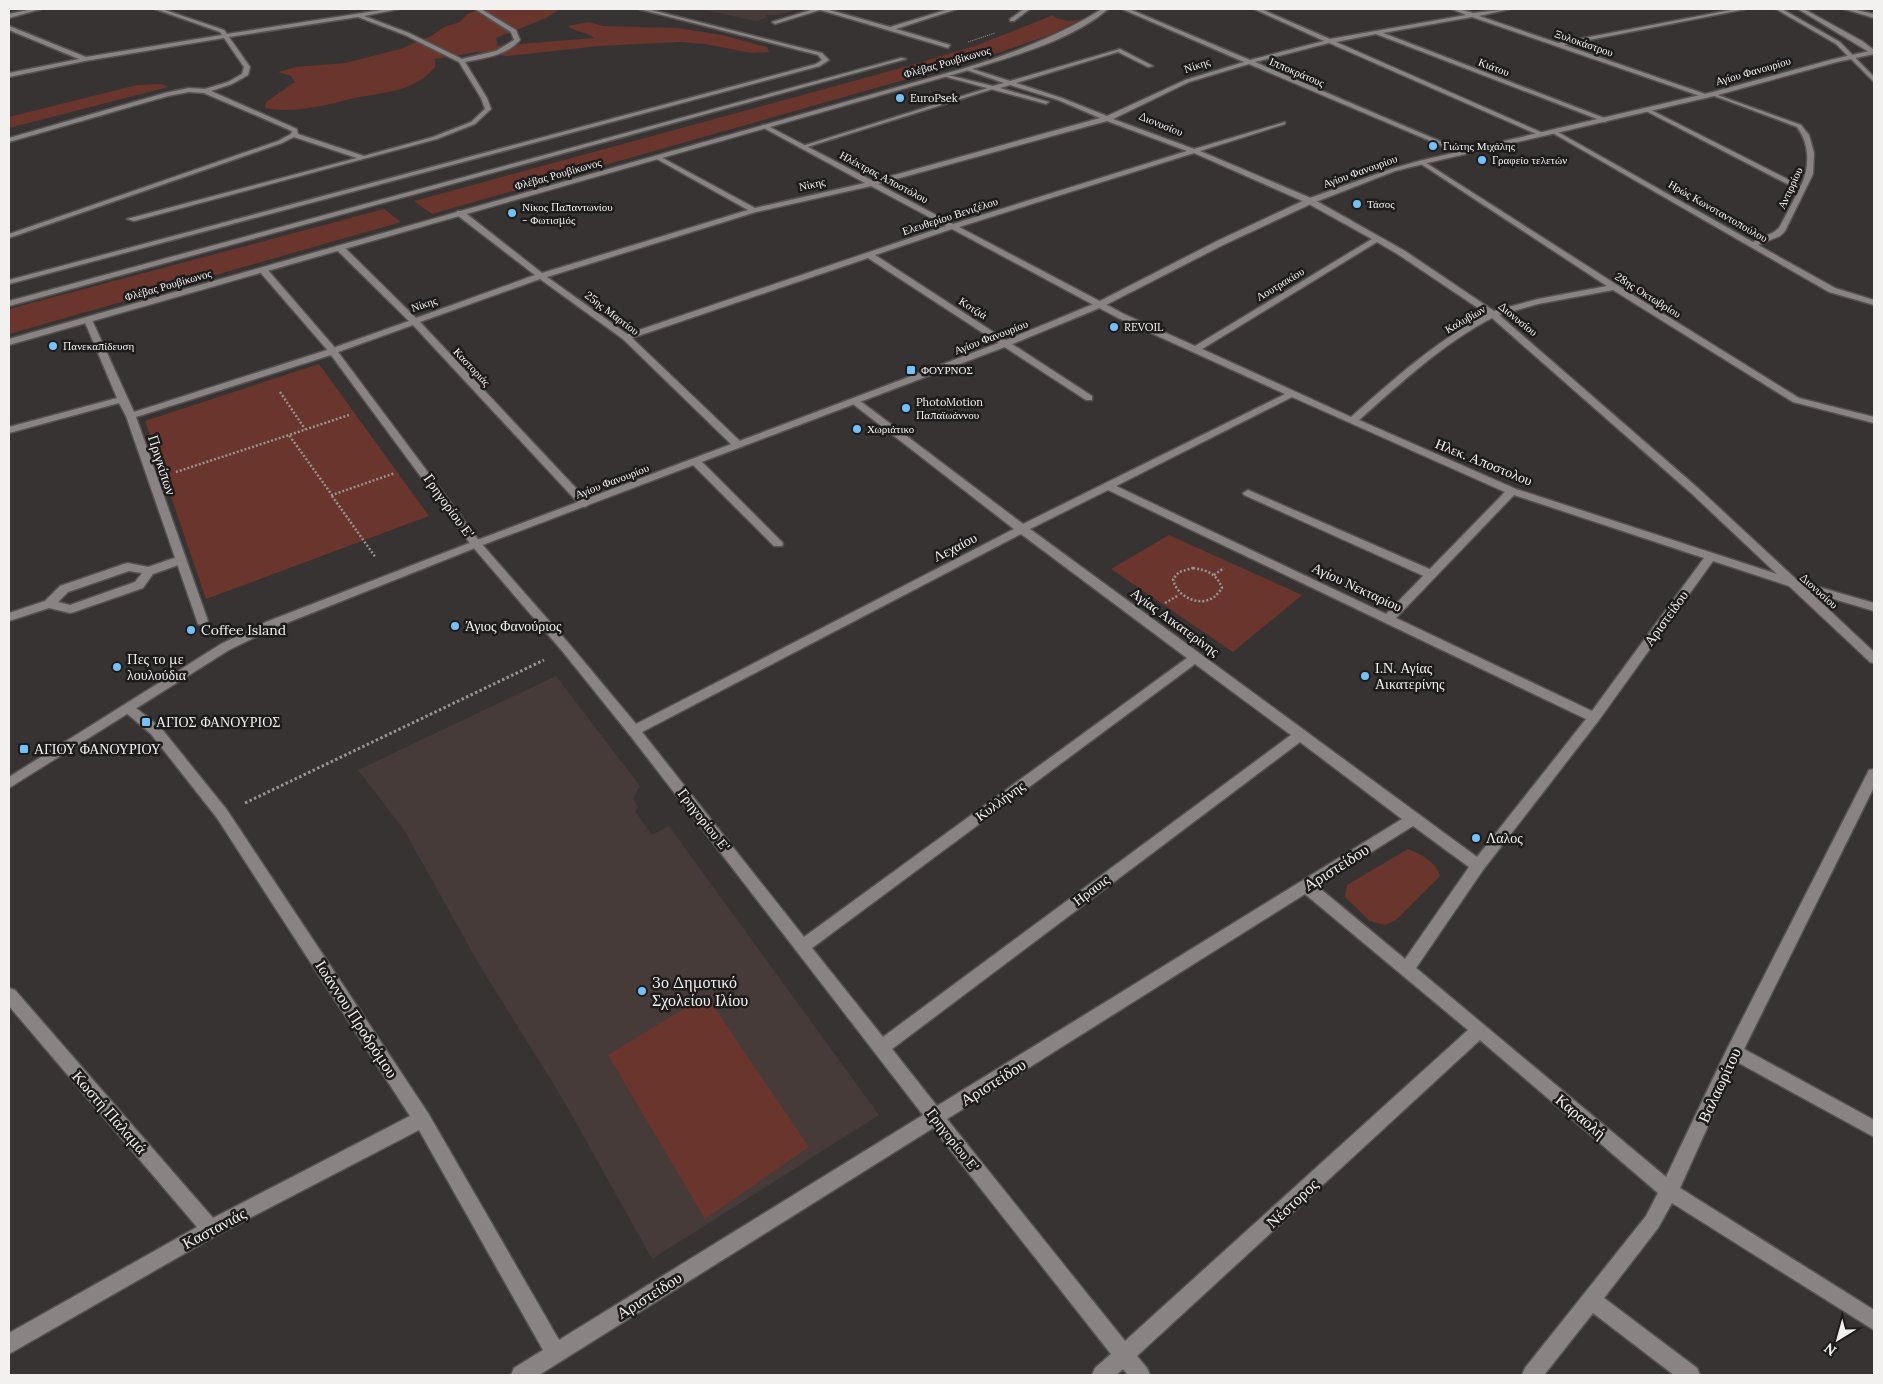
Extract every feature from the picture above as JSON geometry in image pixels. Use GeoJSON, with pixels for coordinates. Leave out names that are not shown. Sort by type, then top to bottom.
{"type":"FeatureCollection","features":[{"type":"Feature","properties":{"kind":"street"},"geometry":{"type":"LineString","coordinates":[[9,16],[38,9]]}},
{"type":"Feature","properties":{"kind":"street"},"geometry":{"type":"LineString","coordinates":[[158,9],[222,31],[247,67],[246,75],[230,83],[205,91]]}},
{"type":"Feature","properties":{"kind":"street"},"geometry":{"type":"LineString","coordinates":[[9,75],[85,60],[396,9]]}},
{"type":"Feature","properties":{"kind":"street"},"geometry":{"type":"LineString","coordinates":[[461,60],[488,55],[511,47],[517,40],[514,31],[478,9]]}},
{"type":"Feature","properties":{"kind":"street"},"geometry":{"type":"LineString","coordinates":[[9,282],[818,65],[826,60],[820,54],[642,9]]}},
{"type":"Feature","properties":{"kind":"street"},"geometry":{"type":"LineString","coordinates":[[774,22],[820,9],[948,46]]}},
{"type":"Feature","properties":{"kind":"street"},"geometry":{"type":"LineString","coordinates":[[890,29],[954,9]]}},
{"type":"Feature","properties":{"kind":"street"},"geometry":{"type":"LineString","coordinates":[[1012,20],[1027,9]]}},
{"type":"Feature","properties":{"kind":"street","name":"Φλέβας Ρουβίκωνος"},"geometry":{"type":"LineString","coordinates":[[9,342],[967,69],[1056,37],[1083,24],[1106,9]]}},
{"type":"Feature","properties":{"kind":"street","name":"Ιπποκράτους"},"geometry":{"type":"LineString","coordinates":[[1125,9],[1461,152]]}},
{"type":"Feature","properties":{"kind":"street"},"geometry":{"type":"LineString","coordinates":[[1257,9],[1541,134]]}},
{"type":"Feature","properties":{"kind":"street","name":"Ξυλοκάστρου"},"geometry":{"type":"LineString","coordinates":[[1455,9],[1710,95]]}},
{"type":"Feature","properties":{"kind":"street","name":"Νίκης"},"geometry":{"type":"LineString","coordinates":[[131,416],[333,351],[541,276],[754,210],[900,177],[1110,118],[1187,81],[1249,62],[1330,41],[1507,9]]}},
{"type":"Feature","properties":{"kind":"street"},"geometry":{"type":"LineString","coordinates":[[1558,44],[1743,9]]}},
{"type":"Feature","properties":{"kind":"street"},"geometry":{"type":"LineString","coordinates":[[1779,9],[1830,38],[1853,56],[1874,80]]}},
{"type":"Feature","properties":{"kind":"street"},"geometry":{"type":"LineString","coordinates":[[1801,9],[1860,42],[1874,52]]}},
{"type":"Feature","properties":{"kind":"street"},"geometry":{"type":"LineString","coordinates":[[1848,9],[1874,16]]}},
{"type":"Feature","properties":{"kind":"street"},"geometry":{"type":"LineString","coordinates":[[131,219],[436,138],[473,123],[488,109],[484,98],[461,60],[407,34],[359,15]]}},
{"type":"Feature","properties":{"kind":"street"},"geometry":{"type":"LineString","coordinates":[[9,28],[85,60]]}},
{"type":"Feature","properties":{"kind":"street","name":"Κιάτου"},"geometry":{"type":"LineString","coordinates":[[1375,32],[1605,120]]}},
{"type":"Feature","properties":{"kind":"street"},"geometry":{"type":"LineString","coordinates":[[802,147],[1118,50],[1150,66]]}},
{"type":"Feature","properties":{"kind":"street","name":"Αγίου Φανουρίου"},"geometry":{"type":"LineString","coordinates":[[9,783],[234,642],[270,624],[1007,343],[1099,304],[1220,243],[1310,201],[1393,170],[1421,162],[1710,95],[1874,52]]}},
{"type":"Feature","properties":{"kind":"street"},"geometry":{"type":"LineString","coordinates":[[9,304],[903,59]]}},
{"type":"Feature","properties":{"kind":"street","name":"Διονυσίου"},"geometry":{"type":"LineString","coordinates":[[967,69],[1060,98],[1076,106],[1196,152],[1310,201],[1402,253],[1494,315],[1695,491],[1874,659]]}},
{"type":"Feature","properties":{"kind":"street","name":"Διονυσίου"},"geometry":{"type":"LineString","coordinates":[[945,75],[1050,103],[1076,106]]}},
{"type":"Feature","properties":{"kind":"street"},"geometry":{"type":"LineString","coordinates":[[9,140],[167,94],[189,90],[205,91],[295,130],[294,135]]}},
{"type":"Feature","properties":{"kind":"street","name":"Αντιρρίου"},"geometry":{"type":"LineString","coordinates":[[1710,95],[1799,126],[1804,131],[1809,149],[1811,171],[1782,229],[1777,234],[1754,244]]}},
{"type":"Feature","properties":{"kind":"street"},"geometry":{"type":"LineString","coordinates":[[1647,110],[1802,189]]}},
{"type":"Feature","properties":{"kind":"street","name":"Ελευθερίου Βενιζέλου"},"geometry":{"type":"LineString","coordinates":[[626,336],[953,226],[1196,152],[1283,123]]}},
{"type":"Feature","properties":{"kind":"street","name":"Ηλέκτρας Αποστόλου"},"geometry":{"type":"LineString","coordinates":[[764,126],[1099,304]]}},
{"type":"Feature","properties":{"kind":"street","name":"Ηρώς Κωνσταντοπούλου"},"geometry":{"type":"LineString","coordinates":[[1554,132],[1832,290],[1874,303]]}},
{"type":"Feature","properties":{"kind":"street"},"geometry":{"type":"LineString","coordinates":[[9,236],[280,142],[294,135],[364,158]]}},
{"type":"Feature","properties":{"kind":"street"},"geometry":{"type":"LineString","coordinates":[[657,157],[754,210]]}},
{"type":"Feature","properties":{"kind":"street","name":"28ης Οκτωβρίου"},"geometry":{"type":"LineString","coordinates":[[1421,162],[1614,287],[1796,400],[1874,420]]}},
{"type":"Feature","properties":{"kind":"street","name":"25ης Μαρτίου"},"geometry":{"type":"LineString","coordinates":[[460,213],[541,276],[626,336],[738,445]]}},
{"type":"Feature","properties":{"kind":"street","name":"Λουτρακίου"},"geometry":{"type":"LineString","coordinates":[[1196,349],[1377,239]]}},
{"type":"Feature","properties":{"kind":"street","name":"Καστοριάς"},"geometry":{"type":"LineString","coordinates":[[340,248],[414,321],[584,504]]}},
{"type":"Feature","properties":{"kind":"street","name":"Κοτζιά"},"geometry":{"type":"LineString","coordinates":[[869,255],[1089,398]]}},
{"type":"Feature","properties":{"kind":"street","name":"Γρηγορίου Ε'"},"geometry":{"type":"LineString","coordinates":[[263,270],[333,351],[376,406],[476,544],[567,649],[634,731],[936,1118],[1140,1375]]}},
{"type":"Feature","properties":{"kind":"street","name":"Καλυβίων"},"geometry":{"type":"LineString","coordinates":[[1352,421],[1453,337],[1494,315],[1512,308],[1614,287]]}},
{"type":"Feature","properties":{"kind":"street","name":"Ηλεκ. Αποστολου"},"geometry":{"type":"LineString","coordinates":[[1099,304],[1291,394],[1512,491],[1792,583],[1874,607]]}},
{"type":"Feature","properties":{"kind":"street","name":"Πριγκίπων"},"geometry":{"type":"LineString","coordinates":[[88,320],[131,416],[202,622]]}},
{"type":"Feature","properties":{"kind":"street","name":"Λεχαίου"},"geometry":{"type":"LineString","coordinates":[[634,731],[1022,529],[1291,394]]}},
{"type":"Feature","properties":{"kind":"street"},"geometry":{"type":"LineString","coordinates":[[9,430],[122,399]]}},
{"type":"Feature","properties":{"kind":"street","name":"Αγίας Αικατερίνης"},"geometry":{"type":"LineString","coordinates":[[856,402],[1022,529],[1478,866]]}},
{"type":"Feature","properties":{"kind":"street"},"geometry":{"type":"LineString","coordinates":[[695,462],[778,544]]}},
{"type":"Feature","properties":{"kind":"street","name":"Αγίου Νεκταρίου"},"geometry":{"type":"LineString","coordinates":[[1107,486],[1389,618],[1594,717]]}},
{"type":"Feature","properties":{"kind":"street"},"geometry":{"type":"LineString","coordinates":[[1389,618],[1512,491]]}},
{"type":"Feature","properties":{"kind":"street"},"geometry":{"type":"LineString","coordinates":[[1248,493],[1430,574]]}},
{"type":"Feature","properties":{"kind":"street","name":"Αριστείδου"},"geometry":{"type":"LineString","coordinates":[[1407,970],[1478,866],[1594,717],[1711,556]]}},
{"type":"Feature","properties":{"kind":"street"},"geometry":{"type":"LineString","coordinates":[[9,617],[50,604],[64,589],[128,567],[149,571],[180,560]]}},
{"type":"Feature","properties":{"kind":"street"},"geometry":{"type":"LineString","coordinates":[[50,604],[70,609],[139,585],[149,571]]}},
{"type":"Feature","properties":{"kind":"street","name":"Κυλλήνης"},"geometry":{"type":"LineString","coordinates":[[803,946],[1196,656]]}},
{"type":"Feature","properties":{"kind":"street","name":"Ιωάννου Προδρόμου"},"geometry":{"type":"LineString","coordinates":[[128,708],[156,731],[222,814],[422,1119],[556,1352]]}},
{"type":"Feature","properties":{"kind":"street","name":"Ηραυις"},"geometry":{"type":"LineString","coordinates":[[882,1047],[1300,734]]}},
{"type":"Feature","properties":{"kind":"street","name":"Βαλαωρίτου"},"geometry":{"type":"LineString","coordinates":[[1532,1375],[1652,1222],[1669,1191],[1734,1052],[1874,774]]}},
{"type":"Feature","properties":{"kind":"street","name":"Αριστείδου"},"geometry":{"type":"LineString","coordinates":[[521,1375],[1413,819]]}},
{"type":"Feature","properties":{"kind":"street","name":"Καραολή"},"geometry":{"type":"LineString","coordinates":[[1306,886],[1480,1030],[1669,1191],[1874,1321]]}},
{"type":"Feature","properties":{"kind":"street","name":"Κωστή Παλαμά"},"geometry":{"type":"LineString","coordinates":[[9,995],[211,1229]]}},
{"type":"Feature","properties":{"kind":"street","name":"Νέστορος"},"geometry":{"type":"LineString","coordinates":[[1102,1375],[1480,1030]]}},
{"type":"Feature","properties":{"kind":"street"},"geometry":{"type":"LineString","coordinates":[[1734,1052],[1874,1129]]}},
{"type":"Feature","properties":{"kind":"street","name":"Καστανιάς"},"geometry":{"type":"LineString","coordinates":[[9,1344],[211,1229],[422,1119]]}},
{"type":"Feature","properties":{"kind":"street"},"geometry":{"type":"LineString","coordinates":[[1591,1300],[1690,1375]]}},
{"type":"Feature","properties":{"kind":"path"},"geometry":{"type":"LineString","coordinates":[[267,372],[305,430]]}},
{"type":"Feature","properties":{"kind":"path"},"geometry":{"type":"LineString","coordinates":[[152,480],[376,406]]}},
{"type":"Feature","properties":{"kind":"path"},"geometry":{"type":"LineString","coordinates":[[289,435],[389,578]]}},
{"type":"Feature","properties":{"kind":"path"},"geometry":{"type":"LineString","coordinates":[[332,496],[419,465]]}},
{"type":"Feature","properties":{"kind":"path"},"geometry":{"type":"LineString","coordinates":[[1183,570],[1204,570],[1214,575],[1220,581],[1222,588],[1219,595],[1211,599],[1189,600],[1179,595],[1173,588],[1172,581],[1175,574],[1183,570]]}},
{"type":"Feature","properties":{"kind":"path"},"geometry":{"type":"LineString","coordinates":[[222,814],[567,649]]}},
{"type":"Feature","properties":{"kind":"shaded area"},"geometry":{"type":"Polygon","coordinates":[[[480,9],[560,9],[546,18],[496,38],[497,46],[594,38],[568,26],[588,22],[603,26],[678,28],[722,35],[767,47],[769,52],[751,53],[705,44],[681,42],[599,46],[507,56],[476,52],[435,59],[435,67],[424,77],[398,90],[310,108],[277,110],[265,108],[266,102],[295,82],[291,76],[278,72],[296,67],[345,63],[400,49],[431,36],[444,27],[460,22],[467,14],[480,9]]]}},
{"type":"Feature","properties":{"kind":"shaded area"},"geometry":{"type":"Polygon","coordinates":[[[700,9],[798,9],[777,15],[766,15],[765,18],[756,21],[700,9]]]}},
{"type":"Feature","properties":{"kind":"shaded area"},"geometry":{"type":"Polygon","coordinates":[[[1053,15],[1056,18],[1068,21],[1080,20],[1052,34],[995,54],[432,214],[414,201],[912,65],[978,45],[1053,15]]]}},
{"type":"Feature","properties":{"kind":"shaded area"},"geometry":{"type":"Polygon","coordinates":[[[161,84],[168,87],[9,128],[9,117],[137,85],[161,84]]]}},
{"type":"Feature","properties":{"kind":"shaded area"},"geometry":{"type":"Polygon","coordinates":[[[384,209],[401,222],[9,334],[9,309],[384,209]]]}},
{"type":"Feature","properties":{"kind":"shaded area"},"geometry":{"type":"Polygon","coordinates":[[[319,364],[429,516],[206,599],[145,421],[319,364]]]}},
{"type":"Feature","properties":{"kind":"shaded area"},"geometry":{"type":"Polygon","coordinates":[[[1169,535],[1302,595],[1233,652],[1111,569],[1169,535]]]}},
{"type":"Feature","properties":{"kind":"shaded area","name":"3ο Δημοτικό Σχολείου Ιλίου"},"geometry":{"type":"Polygon","coordinates":[[[556,676],[640,786],[633,799],[638,807],[635,811],[652,835],[669,826],[879,1115],[652,1259],[564,1101],[480,966],[404,830],[358,770],[556,676]]]}},
{"type":"Feature","properties":{"kind":"shaded area"},"geometry":{"type":"Polygon","coordinates":[[[1408,849],[1423,856],[1432,863],[1440,876],[1395,921],[1384,925],[1370,921],[1345,897],[1347,885],[1408,849]]]}},
{"type":"Feature","properties":{"kind":"shaded area"},"geometry":{"type":"Polygon","coordinates":[[[706,995],[809,1147],[705,1219],[608,1055],[706,995]]]}},
{"type":"Feature","properties":{"kind":"place","name":"EuroPsek"},"geometry":{"type":"Point","coordinates":[900,98]}},
{"type":"Feature","properties":{"kind":"place","name":"Γιώτης Μιχάλης"},"geometry":{"type":"Point","coordinates":[1433,146]}},
{"type":"Feature","properties":{"kind":"place","name":"Γραφείο τελετών"},"geometry":{"type":"Point","coordinates":[1482,160]}},
{"type":"Feature","properties":{"kind":"place","name":"Τάσος"},"geometry":{"type":"Point","coordinates":[1357,204]}},
{"type":"Feature","properties":{"kind":"place","name":"Νίκος Παπαντωνίου - Φωτισμός"},"geometry":{"type":"Point","coordinates":[512,213]}},
{"type":"Feature","properties":{"kind":"place","name":"REVOIL"},"geometry":{"type":"Point","coordinates":[1114,327]}},
{"type":"Feature","properties":{"kind":"place","name":"Πανεκαπίδευση"},"geometry":{"type":"Point","coordinates":[53,346]}},
{"type":"Feature","properties":{"kind":"place","name":"ΦΟΥΡΝΟΣ"},"geometry":{"type":"Point","coordinates":[911,370]}},
{"type":"Feature","properties":{"kind":"place","name":"PhotoMotion Παπαϊωάννου"},"geometry":{"type":"Point","coordinates":[906,408]}},
{"type":"Feature","properties":{"kind":"place","name":"Χωριάτικο"},"geometry":{"type":"Point","coordinates":[857,429]}},
{"type":"Feature","properties":{"kind":"place","name":"Άγιος Φανούριος"},"geometry":{"type":"Point","coordinates":[455,626]}},
{"type":"Feature","properties":{"kind":"place","name":"Coffee Island"},"geometry":{"type":"Point","coordinates":[191,630]}},
{"type":"Feature","properties":{"kind":"place","name":"Πες το με λουλούδια"},"geometry":{"type":"Point","coordinates":[117,667]}},
{"type":"Feature","properties":{"kind":"place","name":"Ι.Ν. Αγίας Αικατερίνης"},"geometry":{"type":"Point","coordinates":[1365,676]}},
{"type":"Feature","properties":{"kind":"place","name":"ΑΓΙΟΣ ΦΑΝΟΥΡΙΟΣ"},"geometry":{"type":"Point","coordinates":[146,722]}},
{"type":"Feature","properties":{"kind":"place","name":"ΑΓΙΟΥ ΦΑΝΟΥΡΙΟΥ"},"geometry":{"type":"Point","coordinates":[24,749]}},
{"type":"Feature","properties":{"kind":"place","name":"Λαλος"},"geometry":{"type":"Point","coordinates":[1476,838]}},
{"type":"Feature","properties":{"kind":"place","name":"3ο Δημοτικό Σχολείου Ιλίου"},"geometry":{"type":"Point","coordinates":[642,991]}}]}
